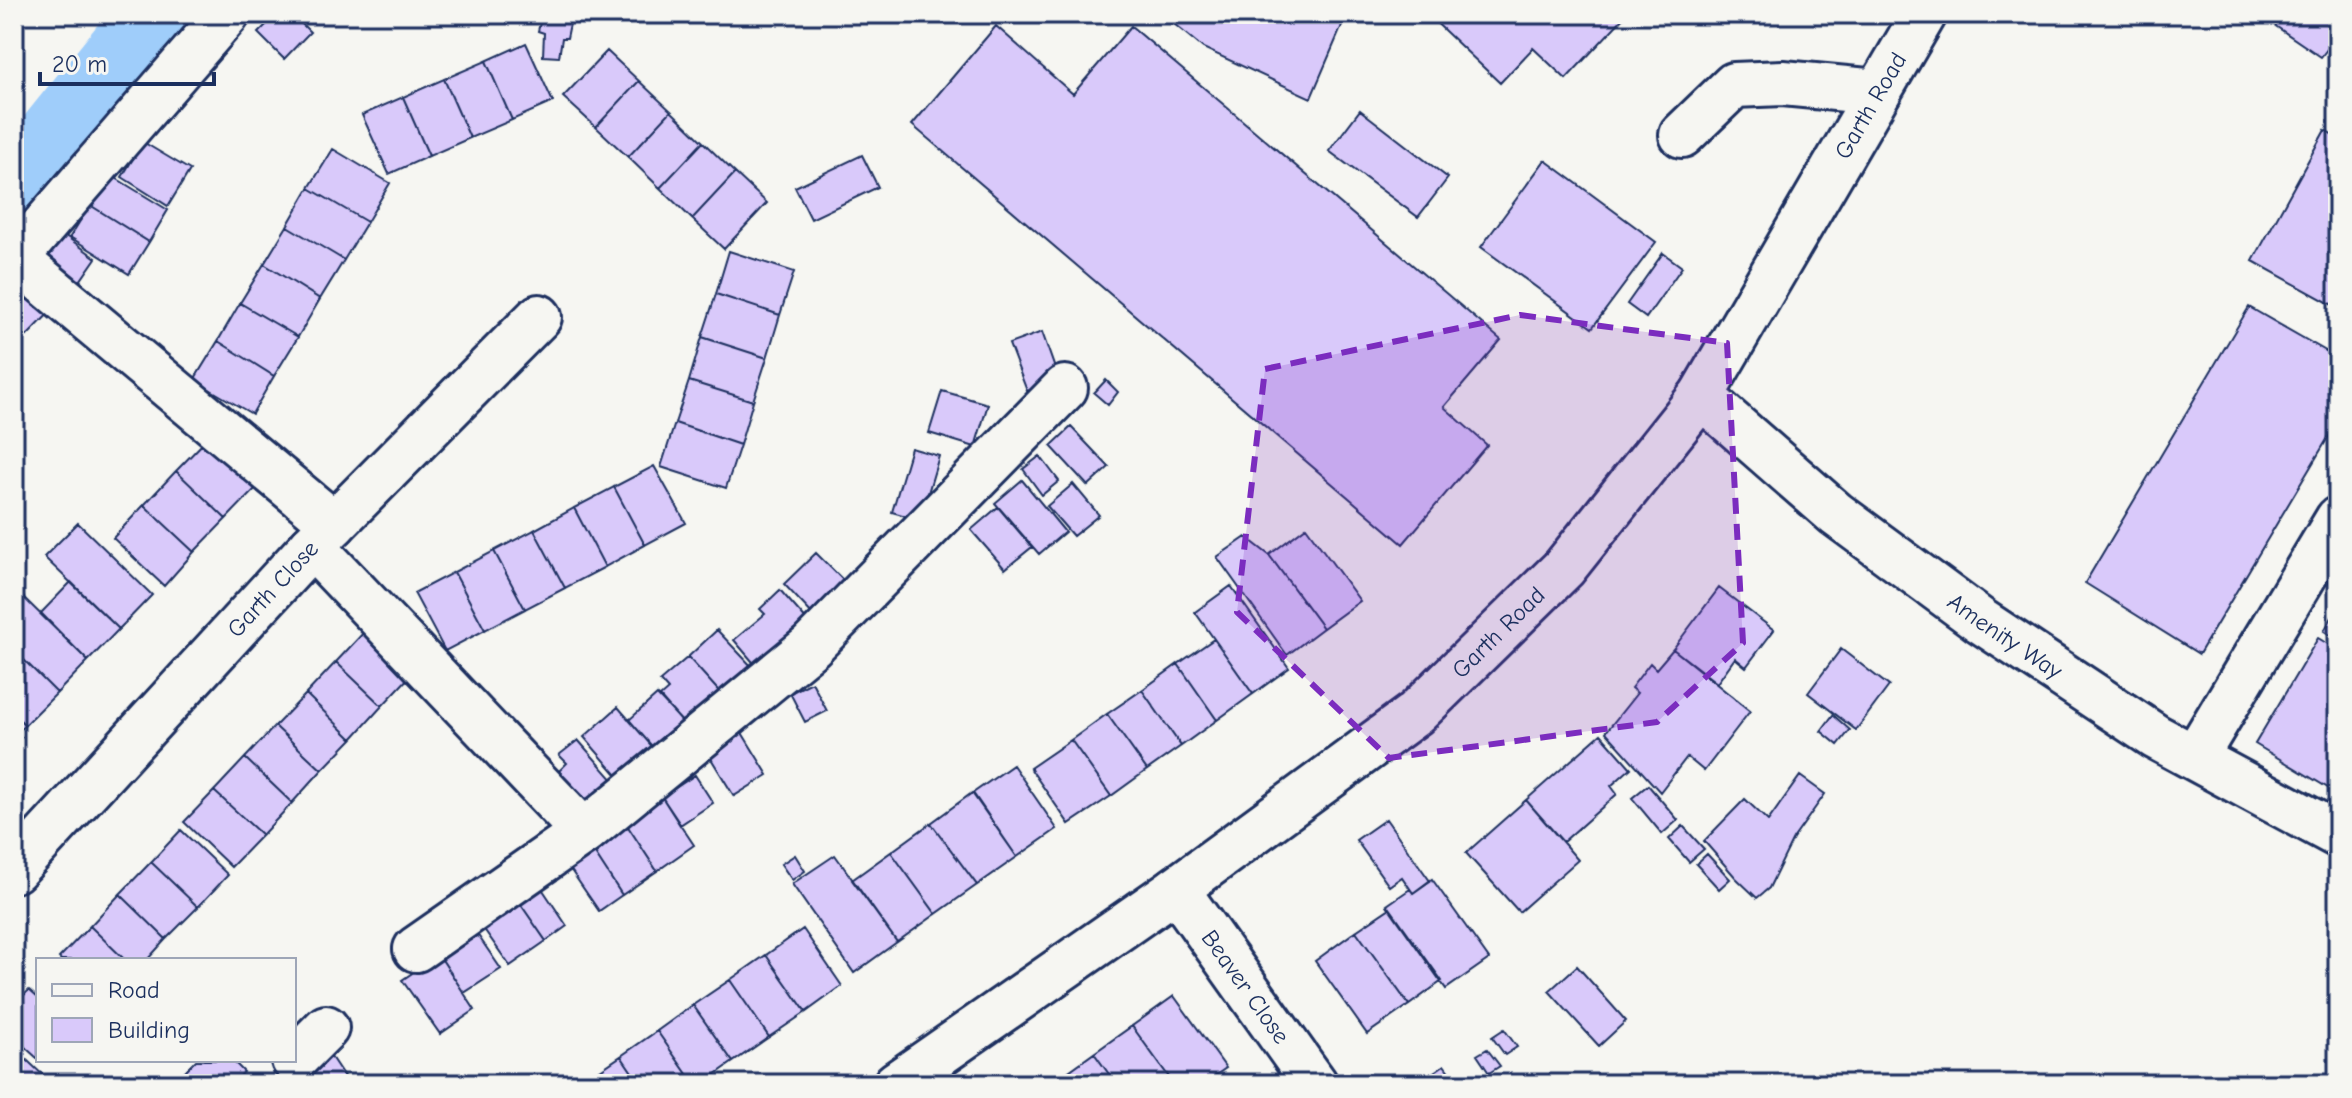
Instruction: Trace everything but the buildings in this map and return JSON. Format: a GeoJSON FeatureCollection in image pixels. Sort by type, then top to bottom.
{"type":"FeatureCollection","features":[{"type":"Feature","properties":{"kind":"street"},"geometry":{"type":"LineString","coordinates":[[227,14],[15,260],[323,535],[584,832]]}},
{"type":"Feature","properties":{"kind":"street","name":"Garth Road"},"geometry":{"type":"LineString","coordinates":[[896,1084],[1176,889],[1416,713],[1564,568],[1701,396],[1878,92],[1909,21]]}},
{"type":"Feature","properties":{"kind":"street"},"geometry":{"type":"LineString","coordinates":[[1682,135],[1734,85],[1783,83],[1878,92]]}},
{"type":"Feature","properties":{"kind":"street","name":"Garth Close"},"geometry":{"type":"LineString","coordinates":[[14,870],[323,535],[539,317]]}},
{"type":"Feature","properties":{"kind":"street"},"geometry":{"type":"LineString","coordinates":[[416,949],[584,832],[811,646],[1065,388]]}},
{"type":"Feature","properties":{"kind":"street","name":"Amenity Way"},"geometry":{"type":"LineString","coordinates":[[1701,396],[1836,514],[1981,621],[2156,737],[2338,835]]}},
{"type":"Feature","properties":{"kind":"street"},"geometry":{"type":"LineString","coordinates":[[2195,757],[2338,519]]}},
{"type":"Feature","properties":{"kind":"street","name":"Beaver Close"},"geometry":{"type":"LineString","coordinates":[[1176,889],[1315,1084]]}},
{"type":"Feature","properties":{"kind":"street"},"geometry":{"type":"LineString","coordinates":[[296,1058],[326,1028]]}},
{"type":"Feature","properties":{"kind":"street"},"geometry":{"type":"LineString","coordinates":[[269,1084],[292,1062]]}},
{"type":"Feature","properties":{"kind":"highlighted area"},"geometry":{"type":"Polygon","coordinates":[[[1520,315],[1727,343],[1743,643],[1657,722],[1389,758],[1237,612],[1265,369],[1520,315]]]}},
{"type":"Feature","properties":{"kind":"waterway"},"geometry":{"type":"LineString","coordinates":[[14,212],[173,14]]}}]}
